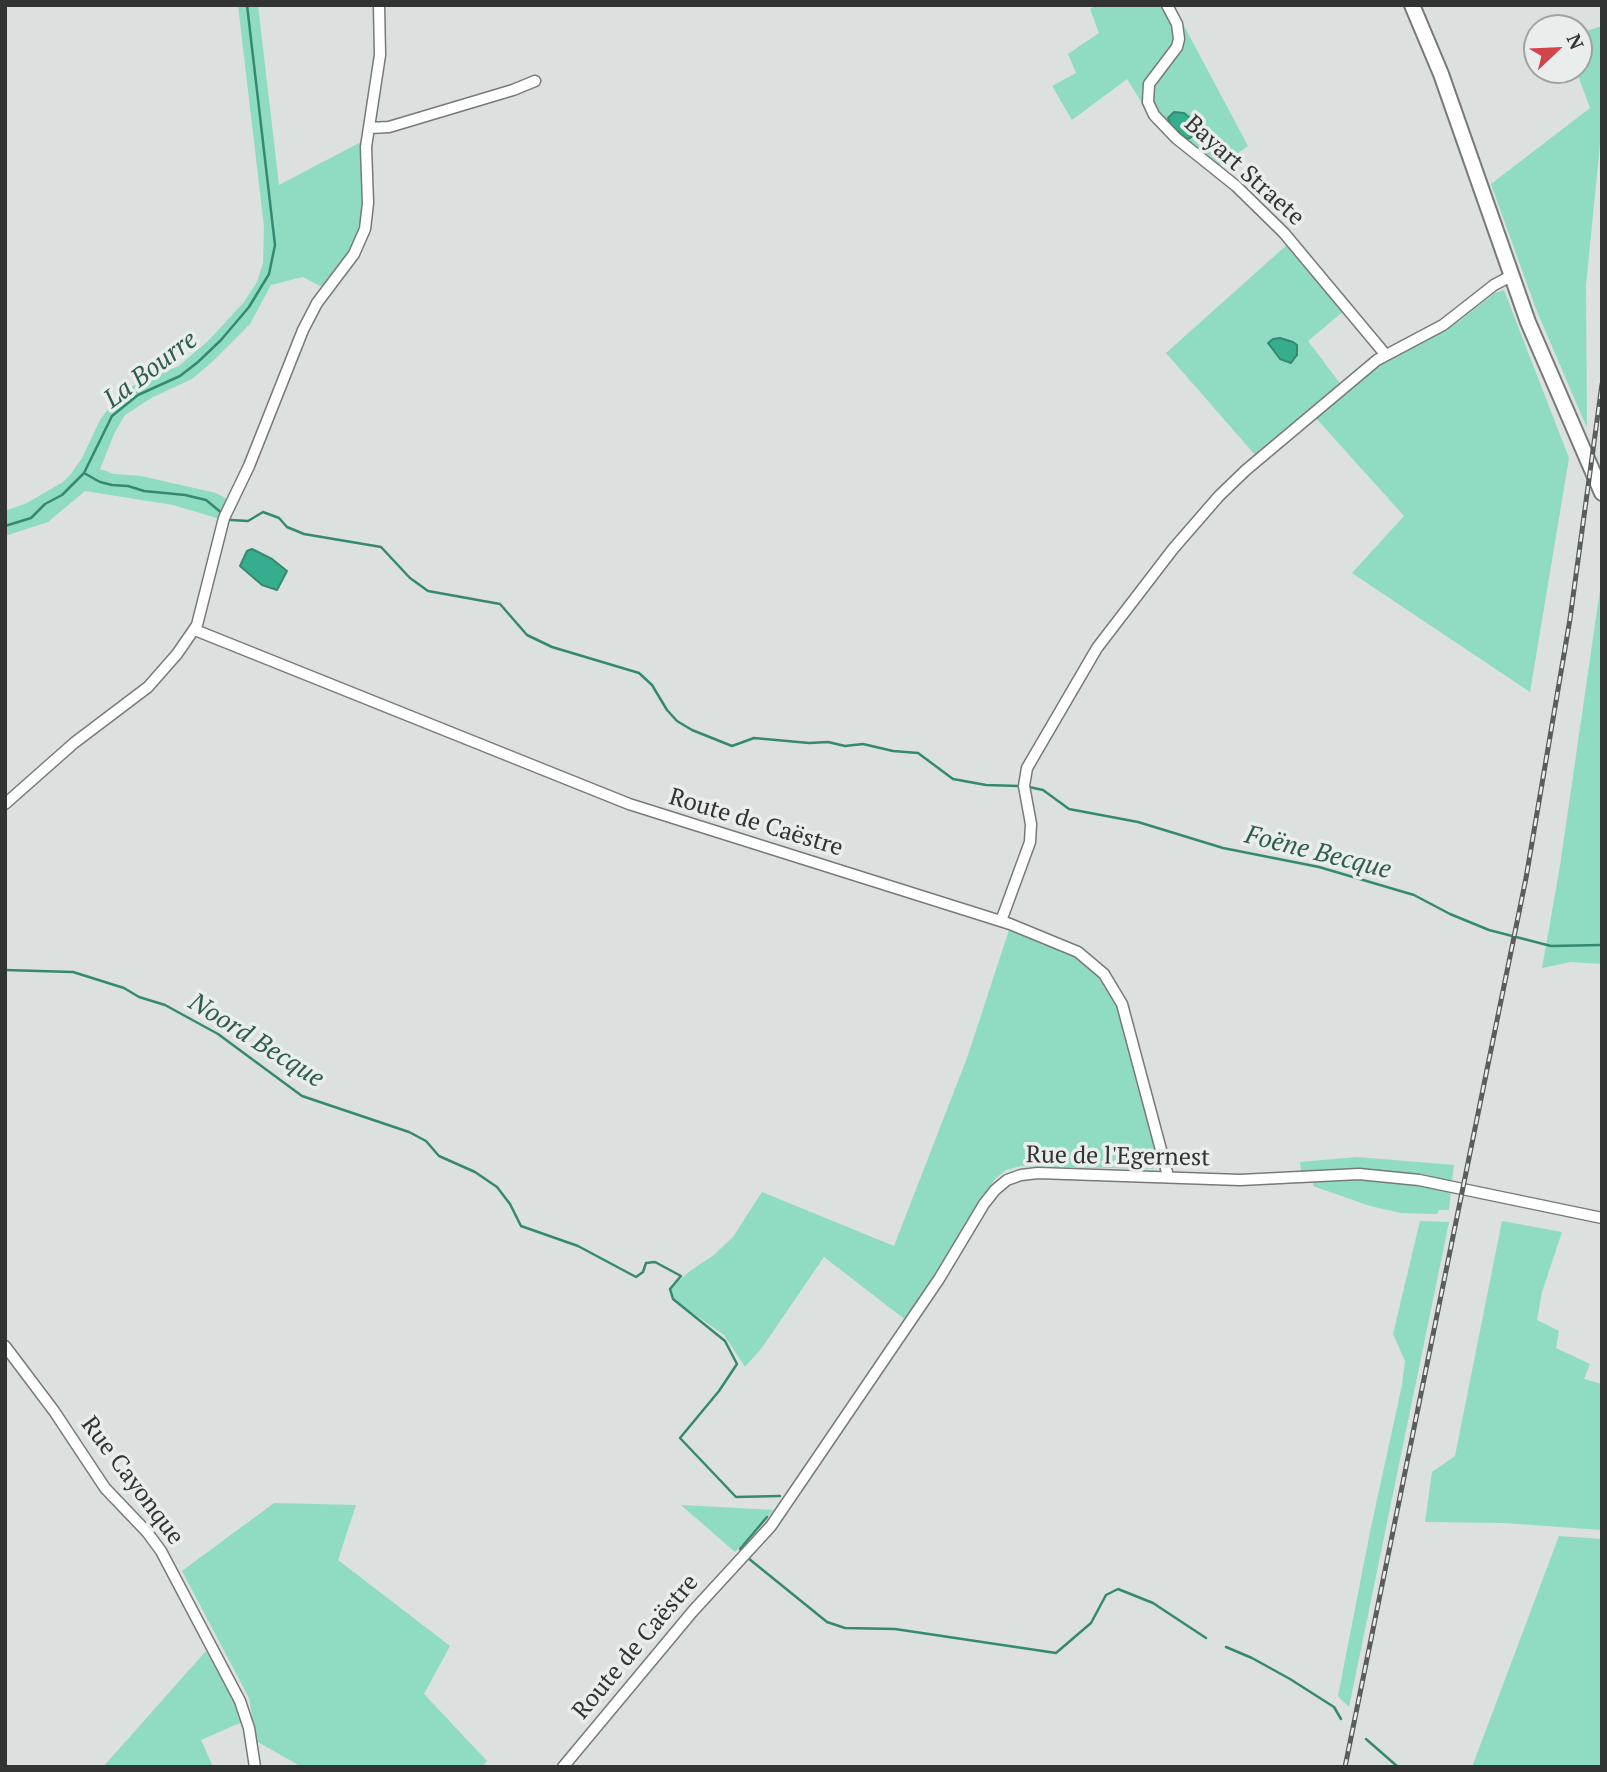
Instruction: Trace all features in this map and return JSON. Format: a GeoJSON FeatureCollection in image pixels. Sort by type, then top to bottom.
{"type":"FeatureCollection","features":[{"type":"Feature","properties":{"kind":"main road"},"geometry":{"type":"LineString","coordinates":[[1412,5],[1446,86],[1511,276],[1538,346],[1602,493]]}},
{"type":"Feature","properties":{"kind":"street"},"geometry":{"type":"LineString","coordinates":[[5,804],[74,743],[148,687],[195,631],[224,518],[249,466],[303,330],[317,303],[354,254],[363,235],[368,210],[366,159],[369,128],[380,62],[379,5]]}},
{"type":"Feature","properties":{"kind":"street","name":"Bayart Straete"},"geometry":{"type":"LineString","coordinates":[[1167,5],[1177,24],[1179,39],[1177,47],[1149,84],[1147,98],[1154,115],[1176,138],[1236,186],[1284,233],[1385,354]]}},
{"type":"Feature","properties":{"kind":"street"},"geometry":{"type":"LineString","coordinates":[[369,128],[389,127],[535,81]]}},
{"type":"Feature","properties":{"kind":"street"},"geometry":{"type":"LineString","coordinates":[[1001,921],[1030,842],[1031,824],[1024,786],[1027,768],[1103,640],[1179,542],[1225,490],[1267,451],[1385,354],[1443,325],[1494,285],[1511,276]]}},
{"type":"Feature","properties":{"kind":"street","name":"Route de Caëstre"},"geometry":{"type":"LineString","coordinates":[[195,631],[649,811],[1001,921],[1078,953],[1094,964],[1113,986],[1125,1011],[1168,1176]]}},
{"type":"Feature","properties":{"kind":"street","name":"Rue de l'Egernest"},"geometry":{"type":"LineString","coordinates":[[742,1555],[778,1516],[939,1279],[985,1204],[999,1185],[1012,1178],[1031,1173],[1240,1180],[1344,1173],[1395,1176],[1602,1218]]}},
{"type":"Feature","properties":{"kind":"street","name":"Rue Cayonque"},"geometry":{"type":"LineString","coordinates":[[5,1346],[105,1488],[151,1536],[161,1551],[240,1701],[249,1728],[255,1767]]}},
{"type":"Feature","properties":{"kind":"street","name":"Route de Caëstre"},"geometry":{"type":"LineString","coordinates":[[563,1767],[742,1555]]}},
{"type":"Feature","properties":{"kind":"shaded area"},"geometry":{"type":"Polygon","coordinates":[[[238,5],[258,5],[279,185],[361,142],[365,195],[360,230],[352,248],[327,285],[322,287],[303,277],[271,285],[250,324],[211,363],[192,379],[153,397],[125,415],[114,434],[100,469],[216,493],[229,500],[220,519],[173,505],[85,491],[48,522],[5,536],[5,511],[27,503],[63,482],[71,474],[82,458],[100,420],[119,394],[144,380],[179,366],[209,340],[244,302],[257,282],[263,263],[264,227],[238,5]]]}},
{"type":"Feature","properties":{"kind":"shaded area"},"geometry":{"type":"Polygon","coordinates":[[[1097,5],[1173,5],[1248,146],[1218,167],[1160,121],[1155,124],[1127,79],[1072,120],[1052,86],[1076,73],[1068,54],[1099,33],[1090,9],[1097,5]]]}},
{"type":"Feature","properties":{"kind":"shaded area"},"geometry":{"type":"Polygon","coordinates":[[[1602,26],[1602,124],[1586,285],[1587,428],[1536,309],[1491,184],[1590,108],[1581,84],[1593,84],[1593,29],[1602,26]]]}},
{"type":"Feature","properties":{"kind":"shaded area"},"geometry":{"type":"Polygon","coordinates":[[[1174,112],[1184,113],[1194,121],[1194,134],[1190,138],[1186,139],[1171,125],[1168,118],[1174,112]]]}},
{"type":"Feature","properties":{"kind":"shaded area"},"geometry":{"type":"Polygon","coordinates":[[[1289,243],[1345,310],[1308,341],[1342,386],[1256,456],[1166,353],[1289,243]]]}},
{"type":"Feature","properties":{"kind":"shaded area"},"geometry":{"type":"Polygon","coordinates":[[[1504,290],[1569,458],[1530,692],[1352,573],[1404,516],[1315,417],[1389,358],[1459,321],[1495,293],[1504,290]]]}},
{"type":"Feature","properties":{"kind":"shaded area"},"geometry":{"type":"Polygon","coordinates":[[[1280,338],[1297,345],[1297,355],[1291,363],[1280,359],[1268,343],[1280,338]]]}},
{"type":"Feature","properties":{"kind":"shaded area"},"geometry":{"type":"Polygon","coordinates":[[[252,549],[272,559],[287,571],[277,590],[262,585],[240,566],[247,551],[252,549]]]}},
{"type":"Feature","properties":{"kind":"shaded area"},"geometry":{"type":"Polygon","coordinates":[[[1602,576],[1602,964],[1571,962],[1542,968],[1560,866],[1602,576]]]}},
{"type":"Feature","properties":{"kind":"shaded area"},"geometry":{"type":"Polygon","coordinates":[[[1009,930],[1070,953],[1097,973],[1117,1001],[1160,1163],[1153,1169],[1021,1166],[1006,1170],[986,1191],[945,1263],[907,1321],[824,1257],[761,1349],[745,1367],[724,1335],[673,1299],[670,1289],[733,1237],[762,1192],[894,1246],[967,1058],[1009,930]]]}},
{"type":"Feature","properties":{"kind":"shaded area"},"geometry":{"type":"Polygon","coordinates":[[[1357,1157],[1454,1165],[1452,1181],[1376,1171],[1301,1171],[1300,1162],[1357,1157]]]}},
{"type":"Feature","properties":{"kind":"shaded area"},"geometry":{"type":"Polygon","coordinates":[[[1354,1178],[1403,1181],[1451,1191],[1449,1210],[1439,1210],[1437,1214],[1401,1213],[1370,1206],[1313,1186],[1314,1180],[1354,1178]]]}},
{"type":"Feature","properties":{"kind":"shaded area"},"geometry":{"type":"Polygon","coordinates":[[[1420,1221],[1449,1222],[1349,1707],[1338,1696],[1402,1385],[1405,1361],[1393,1334],[1420,1221]]]}},
{"type":"Feature","properties":{"kind":"shaded area"},"geometry":{"type":"Polygon","coordinates":[[[1502,1221],[1562,1232],[1542,1292],[1537,1320],[1559,1331],[1556,1348],[1590,1364],[1584,1379],[1602,1384],[1602,1530],[1504,1523],[1425,1522],[1432,1472],[1455,1456],[1502,1221]]]}},
{"type":"Feature","properties":{"kind":"shaded area"},"geometry":{"type":"Polygon","coordinates":[[[274,1503],[356,1505],[338,1560],[450,1646],[424,1694],[487,1761],[482,1767],[302,1767],[256,1741],[249,1698],[182,1571],[274,1503]]]}},
{"type":"Feature","properties":{"kind":"shaded area"},"geometry":{"type":"Polygon","coordinates":[[[681,1505],[774,1510],[735,1552],[681,1505]]]}},
{"type":"Feature","properties":{"kind":"shaded area"},"geometry":{"type":"Polygon","coordinates":[[[1559,1536],[1602,1539],[1602,1767],[1472,1767],[1559,1536]]]}},
{"type":"Feature","properties":{"kind":"shaded area"},"geometry":{"type":"Polygon","coordinates":[[[206,1651],[242,1722],[201,1740],[213,1767],[103,1767],[206,1651]]]}},
{"type":"Feature","properties":{"kind":"waterway","name":"La Bourre"},"geometry":{"type":"LineString","coordinates":[[5,526],[31,518],[45,504],[62,495],[84,473],[112,416],[138,395],[180,376],[198,362],[249,307],[269,274],[275,245],[247,5]]}},
{"type":"Feature","properties":{"kind":"waterway","name":"Foëne Becque"},"geometry":{"type":"LineString","coordinates":[[84,473],[112,485],[206,500],[223,514]]}},
{"type":"Feature","properties":{"kind":"waterway","name":"Foëne Becque"},"geometry":{"type":"LineString","coordinates":[[231,520],[248,521],[263,512],[279,518],[287,527],[304,534],[381,547],[410,578],[428,591],[500,604],[527,635],[552,647],[639,673],[652,685],[677,721],[732,746],[754,738],[828,742],[845,746],[863,744],[918,753],[953,779],[986,785],[1019,786]]}},
{"type":"Feature","properties":{"kind":"waterway","name":"Foëne Becque"},"geometry":{"type":"LineString","coordinates":[[1029,787],[1043,790],[1069,809],[1138,822],[1223,848],[1319,867],[1414,895],[1489,930],[1551,946],[1602,945]]}},
{"type":"Feature","properties":{"kind":"waterway","name":"Noord Becque"},"geometry":{"type":"LineString","coordinates":[[5,970],[73,972],[124,988],[139,997],[165,1005],[218,1034],[302,1096],[409,1132],[426,1141],[439,1156],[475,1172],[497,1187],[510,1204],[521,1226],[578,1246],[636,1277],[643,1272],[646,1263],[655,1262],[681,1276],[670,1289],[673,1299],[725,1341],[737,1364],[719,1391],[680,1438],[736,1497],[780,1496]]}},
{"type":"Feature","properties":{"kind":"waterway","name":"Noord Becque"},"geometry":{"type":"LineString","coordinates":[[740,1549],[767,1517]]}},
{"type":"Feature","properties":{"kind":"waterway"},"geometry":{"type":"LineString","coordinates":[[748,1558],[827,1622],[845,1628],[895,1629],[1056,1653],[1091,1623],[1106,1595],[1118,1589],[1153,1603],[1206,1638]]}},
{"type":"Feature","properties":{"kind":"waterway","name":"Noord Becque"},"geometry":{"type":"LineString","coordinates":[[1226,1647],[1290,1679],[1334,1707],[1341,1719]]}},
{"type":"Feature","properties":{"kind":"waterway","name":"Noord Becque"},"geometry":{"type":"LineString","coordinates":[[1366,1739],[1398,1767]]}},
{"type":"Feature","properties":{"kind":"railway"},"geometry":{"type":"LineString","coordinates":[[1345,1767],[1526,878],[1570,619],[1602,384]]}}]}
